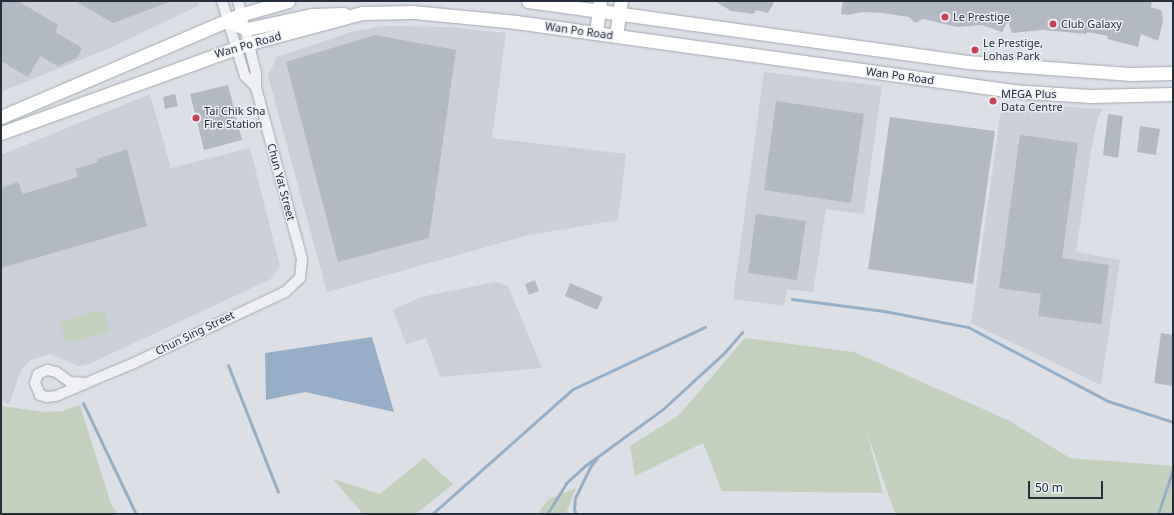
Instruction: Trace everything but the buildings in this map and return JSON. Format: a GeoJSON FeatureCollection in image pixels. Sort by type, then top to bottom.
{"type":"FeatureCollection","features":[{"type":"Feature","properties":{"kind":"main road"},"geometry":{"type":"LineString","coordinates":[[1,116],[243,14],[288,1]]}},
{"type":"Feature","properties":{"kind":"main road","name":"Wan Po Road"},"geometry":{"type":"LineString","coordinates":[[528,1],[620,7],[967,62],[1129,74],[1173,73]]}},
{"type":"Feature","properties":{"kind":"main road"},"geometry":{"type":"LineString","coordinates":[[596,33],[599,6]]}},
{"type":"Feature","properties":{"kind":"main road"},"geometry":{"type":"LineString","coordinates":[[616,36],[620,7]]}},
{"type":"Feature","properties":{"kind":"main road","name":"Wan Po Road"},"geometry":{"type":"LineString","coordinates":[[1,133],[250,43],[362,13],[413,12],[454,14],[1011,91],[1090,96],[1173,94]]}},
{"type":"Feature","properties":{"kind":"main road"},"geometry":{"type":"LineString","coordinates":[[227,21],[247,29],[312,15],[362,13]]}},
{"type":"Feature","properties":{"kind":"street","name":"Chun Yat Street"},"geometry":{"type":"LineString","coordinates":[[222,1],[235,48],[245,76],[256,87]]}},
{"type":"Feature","properties":{"kind":"street","name":"Chun Yat Street"},"geometry":{"type":"LineString","coordinates":[[238,1],[243,14],[250,43],[256,73],[256,87],[302,259],[300,278]]}},
{"type":"Feature","properties":{"kind":"street","name":"Chun Sing Street"},"geometry":{"type":"LineString","coordinates":[[86,384],[285,292],[300,278]]}},
{"type":"Feature","properties":{"kind":"shaded area"},"geometry":{"type":"Polygon","coordinates":[[[1,1],[200,1],[198,6],[112,47],[1,92],[1,1]]]}},
{"type":"Feature","properties":{"kind":"shaded area"},"geometry":{"type":"Polygon","coordinates":[[[385,26],[452,27],[506,33],[492,138],[626,154],[618,220],[529,235],[327,292],[268,76],[277,57],[351,32],[385,26]]]}},
{"type":"Feature","properties":{"kind":"shaded area"},"geometry":{"type":"Polygon","coordinates":[[[764,72],[882,86],[864,214],[826,209],[813,292],[787,289],[784,306],[733,299],[764,72]]]}},
{"type":"Feature","properties":{"kind":"shaded area"},"geometry":{"type":"Polygon","coordinates":[[[150,94],[171,168],[250,148],[280,266],[271,279],[89,364],[78,366],[51,354],[30,360],[21,370],[9,405],[1,400],[1,155],[150,94]]]}},
{"type":"Feature","properties":{"kind":"shaded area"},"geometry":{"type":"Polygon","coordinates":[[[1002,103],[1103,109],[1098,117],[1091,151],[1076,252],[1120,260],[1101,385],[971,323],[1002,103]]]}},
{"type":"Feature","properties":{"kind":"shaded area"},"geometry":{"type":"Polygon","coordinates":[[[496,282],[508,286],[542,368],[440,377],[426,338],[406,344],[393,310],[421,297],[496,282]]]}},
{"type":"Feature","properties":{"kind":"green space"},"geometry":{"type":"Polygon","coordinates":[[[104,310],[109,332],[66,343],[60,321],[104,310]]]}},
{"type":"Feature","properties":{"kind":"green space"},"geometry":{"type":"Polygon","coordinates":[[[745,338],[854,352],[1008,420],[1070,458],[1173,466],[1173,514],[895,514],[866,430],[883,493],[722,491],[703,443],[635,476],[630,446],[678,416],[745,338]]]}},
{"type":"Feature","properties":{"kind":"green space"},"geometry":{"type":"Polygon","coordinates":[[[80,405],[111,504],[118,514],[1,514],[1,406],[45,412],[62,411],[80,405]]]}},
{"type":"Feature","properties":{"kind":"green space"},"geometry":{"type":"Polygon","coordinates":[[[424,458],[453,484],[417,513],[363,514],[333,479],[380,494],[424,458]]]}},
{"type":"Feature","properties":{"kind":"green space"},"geometry":{"type":"Polygon","coordinates":[[[576,488],[566,514],[537,514],[549,499],[576,488]]]}},
{"type":"Feature","properties":{"kind":"water"},"geometry":{"type":"Polygon","coordinates":[[[372,337],[394,412],[305,392],[266,400],[265,353],[372,337]]]}},
{"type":"Feature","properties":{"kind":"waterway"},"geometry":{"type":"LineString","coordinates":[[792,299],[884,311],[968,327],[1108,401],[1173,422]]}},
{"type":"Feature","properties":{"kind":"waterway"},"geometry":{"type":"LineString","coordinates":[[432,514],[573,389],[705,327]]}},
{"type":"Feature","properties":{"kind":"waterway"},"geometry":{"type":"LineString","coordinates":[[547,514],[566,483],[586,465],[663,409],[724,353],[742,332]]}},
{"type":"Feature","properties":{"kind":"waterway"},"geometry":{"type":"LineString","coordinates":[[228,365],[278,492]]}},
{"type":"Feature","properties":{"kind":"waterway"},"geometry":{"type":"LineString","coordinates":[[83,403],[136,514]]}},
{"type":"Feature","properties":{"kind":"waterway"},"geometry":{"type":"LineString","coordinates":[[576,514],[574,509],[575,498],[590,467],[597,458]]}},
{"type":"Feature","properties":{"kind":"waterway"},"geometry":{"type":"LineString","coordinates":[[1158,514],[1173,469]]}},
{"type":"Feature","properties":{"kind":"place","name":"Le Prestige"},"geometry":{"type":"Point","coordinates":[945,17]}},
{"type":"Feature","properties":{"kind":"place","name":"Club Galaxy"},"geometry":{"type":"Point","coordinates":[1053,24]}},
{"type":"Feature","properties":{"kind":"place","name":"Le Prestige, Lohas Park"},"geometry":{"type":"Point","coordinates":[975,50]}},
{"type":"Feature","properties":{"kind":"place","name":"MEGA Plus Data Centre"},"geometry":{"type":"Point","coordinates":[993,101]}},
{"type":"Feature","properties":{"kind":"place","name":"Tai Chik Sha Fire Station"},"geometry":{"type":"Point","coordinates":[196,118]}}]}
